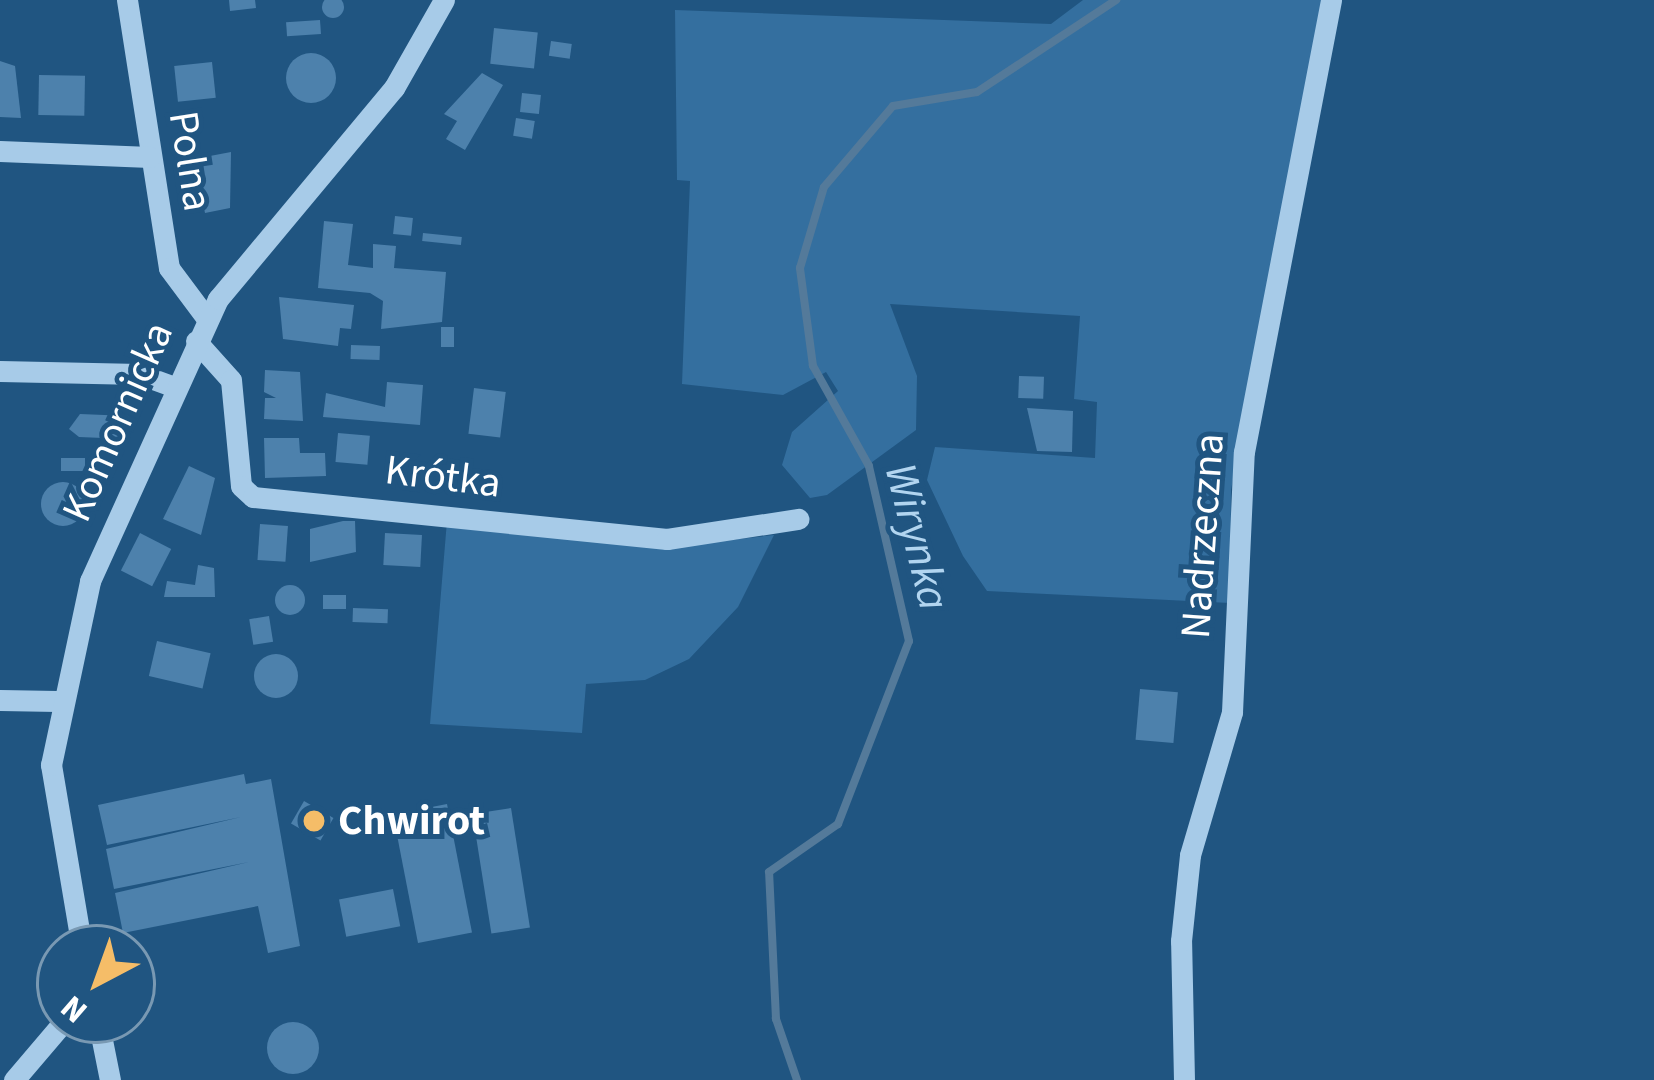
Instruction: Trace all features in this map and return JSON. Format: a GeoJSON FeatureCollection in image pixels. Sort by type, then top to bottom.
{"type":"FeatureCollection","features":[{"type":"Feature","properties":{"kind":"street","name":"Polna"},"geometry":{"type":"LineString","coordinates":[[127,0],[174,286],[207,319]]}},
{"type":"Feature","properties":{"kind":"street","name":"Komornicka"},"geometry":{"type":"LineString","coordinates":[[78,924],[52,787],[57,701],[90,581],[207,319],[268,227],[394,88],[444,0]]}},
{"type":"Feature","properties":{"kind":"street","name":"Nadrzeczna"},"geometry":{"type":"LineString","coordinates":[[1184,1080],[1181,940],[1190,855],[1232,712],[1244,452],[1331,0]]}},
{"type":"Feature","properties":{"kind":"street"},"geometry":{"type":"LineString","coordinates":[[0,152],[150,158]]}},
{"type":"Feature","properties":{"kind":"street","name":"Krótka"},"geometry":{"type":"LineString","coordinates":[[196,341],[228,372],[241,486],[261,500],[667,539],[798,519]]}},
{"type":"Feature","properties":{"kind":"street"},"geometry":{"type":"LineString","coordinates":[[0,371],[139,374],[176,387]]}},
{"type":"Feature","properties":{"kind":"street"},"geometry":{"type":"LineString","coordinates":[[0,700],[57,701]]}},
{"type":"Feature","properties":{"kind":"street"},"geometry":{"type":"LineString","coordinates":[[14,1080],[44,1044]]}},
{"type":"Feature","properties":{"kind":"street"},"geometry":{"type":"LineString","coordinates":[[103,1044],[110,1080]]}},
{"type":"Feature","properties":{"kind":"shaded area"},"geometry":{"type":"Polygon","coordinates":[[[1083,0],[1323,0],[1231,490],[1230,603],[987,591],[963,556],[927,480],[935,447],[1095,458],[1097,402],[1074,399],[1080,316],[890,304],[917,376],[916,430],[827,495],[810,498],[782,465],[792,432],[838,391],[826,372],[783,395],[682,384],[690,181],[677,180],[675,10],[1051,24],[1083,0]]]}},
{"type":"Feature","properties":{"kind":"shaded area"},"geometry":{"type":"Polygon","coordinates":[[[447,521],[677,546],[774,535],[738,607],[689,659],[645,680],[586,684],[582,733],[430,724],[447,521]]]}},
{"type":"Feature","properties":{"kind":"building"},"geometry":{"type":"Polygon","coordinates":[[[333,-4],[344,7],[333,18],[322,7],[333,-4]]]}},
{"type":"Feature","properties":{"kind":"building"},"geometry":{"type":"Polygon","coordinates":[[[229,0],[255,0],[256,8],[230,11],[229,0]]]}},
{"type":"Feature","properties":{"kind":"building"},"geometry":{"type":"Polygon","coordinates":[[[320,20],[321,34],[287,36],[286,22],[320,20]]]}},
{"type":"Feature","properties":{"kind":"building"},"geometry":{"type":"Polygon","coordinates":[[[494,28],[538,33],[534,68],[490,64],[494,28]]]}},
{"type":"Feature","properties":{"kind":"building"},"geometry":{"type":"Polygon","coordinates":[[[551,41],[572,44],[570,59],[549,56],[551,41]]]}},
{"type":"Feature","properties":{"kind":"building"},"geometry":{"type":"Polygon","coordinates":[[[311,53],[328,61],[336,78],[328,95],[311,103],[294,95],[286,78],[294,61],[311,53]]]}},
{"type":"Feature","properties":{"kind":"building"},"geometry":{"type":"Polygon","coordinates":[[[0,61],[15,66],[21,118],[0,117],[0,61]]]}},
{"type":"Feature","properties":{"kind":"building"},"geometry":{"type":"Polygon","coordinates":[[[212,62],[216,98],[178,102],[174,66],[212,62]]]}},
{"type":"Feature","properties":{"kind":"building"},"geometry":{"type":"Polygon","coordinates":[[[482,73],[503,85],[465,150],[446,139],[457,121],[444,114],[482,73]]]}},
{"type":"Feature","properties":{"kind":"building"},"geometry":{"type":"Polygon","coordinates":[[[39,75],[85,76],[84,116],[38,115],[39,75]]]}},
{"type":"Feature","properties":{"kind":"building"},"geometry":{"type":"Polygon","coordinates":[[[522,93],[541,95],[539,114],[520,112],[522,93]]]}},
{"type":"Feature","properties":{"kind":"building"},"geometry":{"type":"Polygon","coordinates":[[[516,118],[535,121],[532,139],[513,136],[516,118]]]}},
{"type":"Feature","properties":{"kind":"building"},"geometry":{"type":"Polygon","coordinates":[[[231,152],[230,208],[205,213],[194,159],[231,152]]]}},
{"type":"Feature","properties":{"kind":"building"},"geometry":{"type":"Polygon","coordinates":[[[395,216],[413,218],[411,236],[393,234],[395,216]]]}},
{"type":"Feature","properties":{"kind":"building"},"geometry":{"type":"Polygon","coordinates":[[[324,221],[353,224],[348,265],[373,268],[373,244],[396,246],[394,268],[446,272],[442,322],[381,329],[383,301],[370,293],[318,288],[324,221]]]}},
{"type":"Feature","properties":{"kind":"building"},"geometry":{"type":"Polygon","coordinates":[[[423,233],[462,237],[461,245],[422,241],[423,233]]]}},
{"type":"Feature","properties":{"kind":"building"},"geometry":{"type":"Polygon","coordinates":[[[279,297],[354,305],[351,329],[340,328],[338,346],[283,339],[279,297]]]}},
{"type":"Feature","properties":{"kind":"building"},"geometry":{"type":"Polygon","coordinates":[[[441,327],[454,327],[454,347],[441,347],[441,327]]]}},
{"type":"Feature","properties":{"kind":"building"},"geometry":{"type":"Polygon","coordinates":[[[351,345],[380,346],[379,360],[351,359],[351,345]]]}},
{"type":"Feature","properties":{"kind":"building"},"geometry":{"type":"Polygon","coordinates":[[[265,370],[300,372],[303,421],[264,419],[265,398],[276,398],[264,392],[265,370]]]}},
{"type":"Feature","properties":{"kind":"building"},"geometry":{"type":"Polygon","coordinates":[[[1019,376],[1044,377],[1043,399],[1018,398],[1019,376]]]}},
{"type":"Feature","properties":{"kind":"building"},"geometry":{"type":"Polygon","coordinates":[[[387,382],[423,385],[420,425],[323,417],[326,393],[385,407],[387,382]]]}},
{"type":"Feature","properties":{"kind":"building"},"geometry":{"type":"Polygon","coordinates":[[[474,388],[506,392],[500,438],[468,434],[474,388]]]}},
{"type":"Feature","properties":{"kind":"building"},"geometry":{"type":"Polygon","coordinates":[[[1027,408],[1073,411],[1072,452],[1037,451],[1027,408]]]}},
{"type":"Feature","properties":{"kind":"building"},"geometry":{"type":"Polygon","coordinates":[[[80,414],[129,416],[127,439],[79,437],[69,429],[80,414]]]}},
{"type":"Feature","properties":{"kind":"building"},"geometry":{"type":"Polygon","coordinates":[[[338,433],[370,436],[367,465],[335,462],[338,433]]]}},
{"type":"Feature","properties":{"kind":"building"},"geometry":{"type":"Polygon","coordinates":[[[264,438],[299,438],[300,453],[325,453],[326,476],[265,478],[264,438]]]}},
{"type":"Feature","properties":{"kind":"building"},"geometry":{"type":"Polygon","coordinates":[[[61,458],[85,458],[85,471],[61,471],[61,458]]]}},
{"type":"Feature","properties":{"kind":"building"},"geometry":{"type":"Polygon","coordinates":[[[189,466],[215,478],[201,535],[163,519],[189,466]]]}},
{"type":"Feature","properties":{"kind":"building"},"geometry":{"type":"Polygon","coordinates":[[[63,482],[78,489],[85,504],[78,519],[63,526],[48,519],[41,504],[48,489],[63,482]]]}},
{"type":"Feature","properties":{"kind":"building"},"geometry":{"type":"Polygon","coordinates":[[[355,521],[356,552],[310,562],[310,529],[355,521]]]}},
{"type":"Feature","properties":{"kind":"building"},"geometry":{"type":"Polygon","coordinates":[[[260,524],[288,526],[285,562],[257,560],[260,524]]]}},
{"type":"Feature","properties":{"kind":"building"},"geometry":{"type":"Polygon","coordinates":[[[140,533],[171,549],[152,586],[121,570],[140,533]]]}},
{"type":"Feature","properties":{"kind":"building"},"geometry":{"type":"Polygon","coordinates":[[[385,533],[422,535],[420,567],[383,565],[385,533]]]}},
{"type":"Feature","properties":{"kind":"building"},"geometry":{"type":"Polygon","coordinates":[[[198,565],[214,568],[215,597],[164,597],[167,581],[195,585],[198,565]]]}},
{"type":"Feature","properties":{"kind":"building"},"geometry":{"type":"Polygon","coordinates":[[[290,585],[305,600],[290,615],[275,600],[290,585]]]}},
{"type":"Feature","properties":{"kind":"building"},"geometry":{"type":"Polygon","coordinates":[[[323,595],[346,595],[346,609],[323,609],[323,595]]]}},
{"type":"Feature","properties":{"kind":"building"},"geometry":{"type":"Polygon","coordinates":[[[353,608],[388,609],[387,623],[353,622],[353,608]]]}},
{"type":"Feature","properties":{"kind":"building"},"geometry":{"type":"Polygon","coordinates":[[[269,616],[273,642],[253,645],[249,619],[269,616]]]}},
{"type":"Feature","properties":{"kind":"building"},"geometry":{"type":"Polygon","coordinates":[[[157,641],[211,653],[202,688],[149,676],[157,641]]]}},
{"type":"Feature","properties":{"kind":"building"},"geometry":{"type":"Polygon","coordinates":[[[276,654],[291,661],[298,676],[291,691],[276,698],[261,691],[254,676],[261,661],[276,654]]]}},
{"type":"Feature","properties":{"kind":"building"},"geometry":{"type":"Polygon","coordinates":[[[1140,689],[1178,692],[1173,743],[1136,740],[1140,689]]]}},
{"type":"Feature","properties":{"kind":"building"},"geometry":{"type":"Polygon","coordinates":[[[244,774],[246,784],[271,779],[300,946],[268,953],[258,906],[156,926],[121,924],[115,893],[249,862],[114,889],[106,849],[241,817],[107,845],[98,805],[244,774]]]}},
{"type":"Feature","properties":{"kind":"building"},"geometry":{"type":"Polygon","coordinates":[[[304,801],[333,818],[320,841],[291,824],[304,801]]]}},
{"type":"Feature","properties":{"kind":"building"},"geometry":{"type":"Polygon","coordinates":[[[447,804],[472,933],[418,943],[393,814],[447,804]]]}},
{"type":"Feature","properties":{"kind":"building"},"geometry":{"type":"Polygon","coordinates":[[[511,808],[530,928],[491,934],[472,814],[511,808]]]}},
{"type":"Feature","properties":{"kind":"building"},"geometry":{"type":"Polygon","coordinates":[[[393,889],[400,926],[346,937],[339,899],[393,889]]]}},
{"type":"Feature","properties":{"kind":"building"},"geometry":{"type":"Polygon","coordinates":[[[293,1022],[311,1030],[319,1048],[311,1066],[293,1074],[275,1066],[267,1048],[275,1030],[293,1022]]]}},
{"type":"Feature","properties":{"kind":"waterway","name":"Wirynka"},"geometry":{"type":"LineString","coordinates":[[797,1080],[776,1019],[769,872],[838,824],[909,641],[869,466],[813,366],[800,268],[824,187],[893,106],[977,92],[1116,0]]}},
{"type":"Feature","properties":{"kind":"place","name":"Chwirot"},"geometry":{"type":"Point","coordinates":[314,821]}}]}
